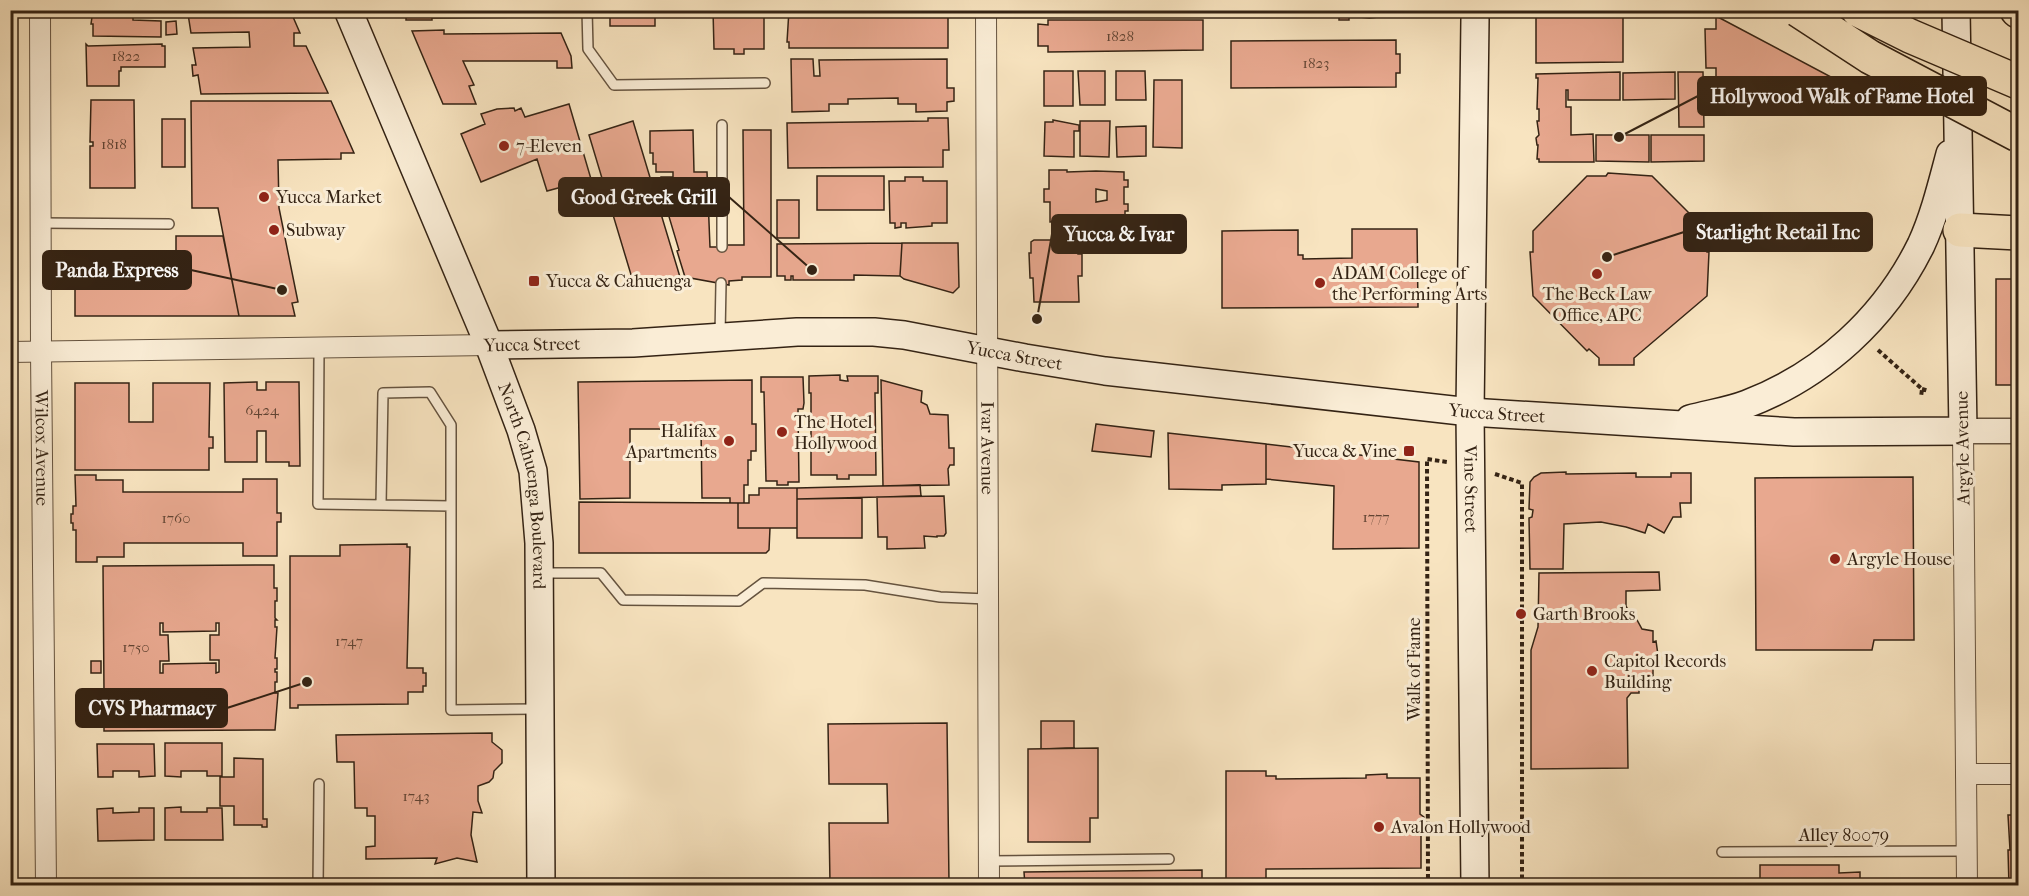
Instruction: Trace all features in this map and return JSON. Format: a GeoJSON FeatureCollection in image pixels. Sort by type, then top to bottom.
{"type":"FeatureCollection","features":[{"type":"Feature","properties":{"kind":"highway"},"geometry":{"type":"LineString","coordinates":[[1798,10],[1870,57],[2019,135]]}},
{"type":"Feature","properties":{"kind":"highway"},"geometry":{"type":"LineString","coordinates":[[1858,10],[2019,82]]}},
{"type":"Feature","properties":{"kind":"highway"},"geometry":{"type":"LineString","coordinates":[[1960,230],[2019,233]]}},
{"type":"Feature","properties":{"kind":"main road","name":"North Cahuenga Boulevard"},"geometry":{"type":"LineString","coordinates":[[348,10],[489,345],[533,471],[539,543],[541,885]]}},
{"type":"Feature","properties":{"kind":"main road","name":"Argyle Avenue"},"geometry":{"type":"LineString","coordinates":[[1956,10],[1963,431]]}},
{"type":"Feature","properties":{"kind":"main road","name":"Vine Street"},"geometry":{"type":"LineString","coordinates":[[1475,13],[1470,412],[1475,885]]}},
{"type":"Feature","properties":{"kind":"main road"},"geometry":{"type":"LineString","coordinates":[[1627,423],[1688,419],[1746,404],[1801,378],[1860,333],[1890,296],[1921,244],[1941,187],[1958,127]]}},
{"type":"Feature","properties":{"kind":"main road","name":"Yucca Street"},"geometry":{"type":"LineString","coordinates":[[489,345],[633,343],[797,332],[874,332],[904,335],[1105,371],[1470,412],[1794,432],[1963,431]]}},
{"type":"Feature","properties":{"kind":"street","name":"Wilcox Avenue"},"geometry":{"type":"LineString","coordinates":[[40,10],[46,885]]}},
{"type":"Feature","properties":{"kind":"street","name":"Ivar Avenue"},"geometry":{"type":"LineString","coordinates":[[986,10],[988,885]]}},
{"type":"Feature","properties":{"kind":"street","name":"Yucca Street"},"geometry":{"type":"LineString","coordinates":[[10,352],[489,345]]}},
{"type":"Feature","properties":{"kind":"street","name":"Yucca Street"},"geometry":{"type":"LineString","coordinates":[[1963,431],[2019,431]]}},
{"type":"Feature","properties":{"kind":"street","name":"Argyle Avenue"},"geometry":{"type":"LineString","coordinates":[[1963,431],[1967,885]]}},
{"type":"Feature","properties":{"kind":"street"},"geometry":{"type":"LineString","coordinates":[[1966,774],[2019,774]]}},
{"type":"Feature","properties":{"kind":"lane"},"geometry":{"type":"LineString","coordinates":[[587,10],[588,49],[614,85],[765,83]]}},
{"type":"Feature","properties":{"kind":"lane"},"geometry":{"type":"LineString","coordinates":[[722,125],[722,247]]}},
{"type":"Feature","properties":{"kind":"lane"},"geometry":{"type":"LineString","coordinates":[[40,223],[169,224]]}},
{"type":"Feature","properties":{"kind":"lane"},"geometry":{"type":"LineString","coordinates":[[720,284],[720,338]]}},
{"type":"Feature","properties":{"kind":"lane"},"geometry":{"type":"LineString","coordinates":[[319,348],[318,504],[451,506]]}},
{"type":"Feature","properties":{"kind":"lane"},"geometry":{"type":"LineString","coordinates":[[381,505],[383,393],[430,392],[451,425],[451,710],[540,709]]}},
{"type":"Feature","properties":{"kind":"lane"},"geometry":{"type":"LineString","coordinates":[[539,573],[601,573],[623,600],[739,602],[763,583],[865,585],[940,597],[987,599]]}},
{"type":"Feature","properties":{"kind":"lane"},"geometry":{"type":"LineString","coordinates":[[318,885],[319,784]]}},
{"type":"Feature","properties":{"kind":"lane","name":"Alley 80079"},"geometry":{"type":"LineString","coordinates":[[1722,852],[1967,851]]}},
{"type":"Feature","properties":{"kind":"lane"},"geometry":{"type":"LineString","coordinates":[[988,861],[1169,859]]}},
{"type":"Feature","properties":{"kind":"path"},"geometry":{"type":"LineString","coordinates":[[1878,350],[1922,389],[1929,391]]}},
{"type":"Feature","properties":{"kind":"path"},"geometry":{"type":"LineString","coordinates":[[1921,397],[1922,389]]}},
{"type":"Feature","properties":{"kind":"path","name":"Walk of Fame"},"geometry":{"type":"LineString","coordinates":[[1428,885],[1427,459],[1434,459]]}},
{"type":"Feature","properties":{"kind":"path"},"geometry":{"type":"LineString","coordinates":[[1518,480],[1522,483],[1522,885]]}},
{"type":"Feature","properties":{"kind":"building"},"geometry":{"type":"Polygon","coordinates":[[[93,10],[133,10],[133,20],[161,21],[161,37],[93,36],[93,24],[91,24],[93,10]]]}},
{"type":"Feature","properties":{"kind":"building"},"geometry":{"type":"Polygon","coordinates":[[[183,10],[290,10],[300,33],[294,33],[294,46],[306,46],[328,93],[201,94],[198,75],[193,76],[192,65],[196,65],[193,48],[250,47],[249,32],[191,33],[188,14],[183,15],[183,10]]]}},
{"type":"Feature","properties":{"kind":"building"},"geometry":{"type":"Polygon","coordinates":[[[412,10],[544,10],[547,17],[406,20],[406,14],[412,14],[412,10]]]}},
{"type":"Feature","properties":{"kind":"building"},"geometry":{"type":"Polygon","coordinates":[[[610,10],[655,10],[655,26],[610,26],[610,10]]]}},
{"type":"Feature","properties":{"kind":"building"},"geometry":{"type":"Polygon","coordinates":[[[713,10],[764,10],[764,49],[744,49],[744,54],[734,54],[734,49],[714,49],[713,10]]]}},
{"type":"Feature","properties":{"kind":"building"},"geometry":{"type":"Polygon","coordinates":[[[789,10],[948,10],[948,48],[789,48],[789,42],[787,42],[789,10]]]}},
{"type":"Feature","properties":{"kind":"building"},"geometry":{"type":"Polygon","coordinates":[[[1277,10],[1398,10],[1398,15],[1370,18],[1370,16],[1369,18],[1349,16],[1349,20],[1339,20],[1339,16],[1277,16],[1277,10]]]}},
{"type":"Feature","properties":{"kind":"building"},"geometry":{"type":"Polygon","coordinates":[[[1536,10],[1623,10],[1623,62],[1536,63],[1536,10]]]}},
{"type":"Feature","properties":{"kind":"building"},"geometry":{"type":"Polygon","coordinates":[[[1716,16],[1846,85],[1846,89],[1856,89],[1856,109],[1716,109],[1716,68],[1706,68],[1705,29],[1716,29],[1716,16]]]}},
{"type":"Feature","properties":{"kind":"building"},"geometry":{"type":"Polygon","coordinates":[[[1048,20],[1203,20],[1203,50],[1048,52],[1048,46],[1038,46],[1038,24],[1048,25],[1048,20]]]}},
{"type":"Feature","properties":{"kind":"building"},"geometry":{"type":"Polygon","coordinates":[[[176,21],[177,34],[166,35],[166,22],[176,21]]]}},
{"type":"Feature","properties":{"kind":"building"},"geometry":{"type":"Polygon","coordinates":[[[444,30],[444,34],[561,33],[571,56],[572,68],[557,68],[557,61],[463,61],[474,85],[469,86],[476,104],[443,104],[412,31],[444,30]]]}},
{"type":"Feature","properties":{"kind":"building"},"geometry":{"type":"Polygon","coordinates":[[[1396,40],[1396,54],[1400,54],[1400,73],[1396,73],[1396,87],[1231,88],[1231,41],[1396,40]]]}},
{"type":"Feature","properties":{"kind":"building"},"geometry":{"type":"Polygon","coordinates":[[[86,44],[88,46],[162,44],[165,46],[165,67],[121,67],[119,86],[87,86],[86,44]]]}},
{"type":"Feature","properties":{"kind":"building"},"geometry":{"type":"Polygon","coordinates":[[[791,59],[813,59],[814,76],[820,76],[819,60],[947,59],[947,88],[954,88],[954,101],[947,102],[947,111],[916,112],[916,104],[898,104],[898,98],[848,99],[848,104],[829,104],[829,111],[792,112],[791,59]]]}},
{"type":"Feature","properties":{"kind":"building"},"geometry":{"type":"Polygon","coordinates":[[[1044,71],[1073,71],[1073,106],[1044,106],[1044,71]]]}},
{"type":"Feature","properties":{"kind":"building"},"geometry":{"type":"Polygon","coordinates":[[[1078,71],[1105,71],[1105,105],[1080,105],[1078,71]]]}},
{"type":"Feature","properties":{"kind":"building"},"geometry":{"type":"Polygon","coordinates":[[[1116,71],[1145,71],[1146,100],[1116,100],[1116,71]]]}},
{"type":"Feature","properties":{"kind":"building"},"geometry":{"type":"Polygon","coordinates":[[[1620,72],[1620,100],[1568,100],[1568,90],[1566,90],[1566,107],[1571,107],[1571,135],[1593,134],[1594,162],[1539,162],[1536,138],[1539,135],[1537,121],[1539,121],[1539,109],[1537,109],[1538,78],[1536,74],[1620,72]]]}},
{"type":"Feature","properties":{"kind":"building"},"geometry":{"type":"Polygon","coordinates":[[[1675,72],[1675,99],[1623,100],[1623,73],[1675,72]]]}},
{"type":"Feature","properties":{"kind":"building"},"geometry":{"type":"Polygon","coordinates":[[[1678,72],[1703,72],[1704,127],[1679,127],[1678,72]]]}},
{"type":"Feature","properties":{"kind":"building"},"geometry":{"type":"Polygon","coordinates":[[[1154,80],[1182,80],[1182,148],[1153,147],[1154,80]]]}},
{"type":"Feature","properties":{"kind":"building"},"geometry":{"type":"Polygon","coordinates":[[[91,100],[134,100],[135,188],[90,188],[90,146],[93,146],[93,142],[90,142],[91,100]]]}},
{"type":"Feature","properties":{"kind":"building"},"geometry":{"type":"Polygon","coordinates":[[[191,101],[331,101],[354,153],[341,153],[341,159],[278,160],[279,208],[298,302],[292,303],[295,316],[239,316],[218,208],[192,208],[191,101]]]}},
{"type":"Feature","properties":{"kind":"building"},"geometry":{"type":"Polygon","coordinates":[[[569,104],[591,179],[547,191],[537,159],[481,182],[461,134],[485,124],[481,114],[497,109],[514,108],[515,111],[521,108],[525,117],[569,104]]]}},
{"type":"Feature","properties":{"kind":"building"},"geometry":{"type":"Polygon","coordinates":[[[928,118],[948,118],[949,150],[943,150],[943,167],[788,168],[787,123],[928,121],[928,118]]]}},
{"type":"Feature","properties":{"kind":"building"},"geometry":{"type":"Polygon","coordinates":[[[162,119],[185,119],[185,167],[162,167],[162,119]]]}},
{"type":"Feature","properties":{"kind":"building"},"geometry":{"type":"Polygon","coordinates":[[[1053,120],[1079,125],[1079,131],[1074,131],[1074,157],[1044,156],[1045,122],[1053,122],[1053,120]]]}},
{"type":"Feature","properties":{"kind":"building"},"geometry":{"type":"Polygon","coordinates":[[[633,121],[680,277],[632,278],[589,135],[633,121]]]}},
{"type":"Feature","properties":{"kind":"building"},"geometry":{"type":"Polygon","coordinates":[[[1080,121],[1110,121],[1109,157],[1080,156],[1080,121]]]}},
{"type":"Feature","properties":{"kind":"building"},"geometry":{"type":"Polygon","coordinates":[[[1146,126],[1146,156],[1117,157],[1116,127],[1146,126]]]}},
{"type":"Feature","properties":{"kind":"building"},"geometry":{"type":"Polygon","coordinates":[[[693,130],[694,172],[707,172],[710,247],[722,247],[722,245],[744,245],[743,130],[771,130],[771,277],[742,277],[742,280],[729,281],[729,285],[685,277],[667,210],[667,187],[661,187],[661,177],[673,177],[673,172],[656,172],[653,153],[650,153],[650,131],[693,130]]]}},
{"type":"Feature","properties":{"kind":"building"},"geometry":{"type":"Polygon","coordinates":[[[1596,135],[1649,135],[1649,162],[1596,161],[1596,135]]]}},
{"type":"Feature","properties":{"kind":"building"},"geometry":{"type":"Polygon","coordinates":[[[1651,135],[1704,135],[1704,161],[1651,162],[1651,135]]]}},
{"type":"Feature","properties":{"kind":"building"},"geometry":{"type":"Polygon","coordinates":[[[1049,170],[1124,172],[1124,180],[1128,180],[1128,187],[1124,187],[1124,204],[1128,204],[1125,220],[1083,219],[1083,221],[1050,222],[1050,202],[1044,202],[1044,189],[1049,189],[1049,170]],[[1096,189],[1096,202],[1107,200],[1107,191],[1096,189]]]}},
{"type":"Feature","properties":{"kind":"building"},"geometry":{"type":"Polygon","coordinates":[[[1608,173],[1652,176],[1707,231],[1707,252],[1709,252],[1707,296],[1634,358],[1634,365],[1599,365],[1599,358],[1589,349],[1587,351],[1533,296],[1530,252],[1533,252],[1533,231],[1587,176],[1606,176],[1608,173]]]}},
{"type":"Feature","properties":{"kind":"building"},"geometry":{"type":"Polygon","coordinates":[[[817,176],[884,176],[884,210],[817,210],[817,176]]]}},
{"type":"Feature","properties":{"kind":"building"},"geometry":{"type":"Polygon","coordinates":[[[905,177],[923,177],[923,181],[947,181],[947,223],[932,223],[932,226],[906,228],[906,223],[901,223],[901,227],[895,228],[895,223],[890,223],[889,181],[905,181],[905,177]]]}},
{"type":"Feature","properties":{"kind":"building"},"geometry":{"type":"Polygon","coordinates":[[[777,200],[799,200],[799,238],[777,238],[777,200]]]}},
{"type":"Feature","properties":{"kind":"building","name":"ADAM College of the Performing Arts"},"geometry":{"type":"Polygon","coordinates":[[[1352,229],[1417,229],[1418,307],[1222,308],[1222,231],[1298,230],[1298,255],[1303,255],[1303,259],[1352,258],[1352,229]]]}},
{"type":"Feature","properties":{"kind":"building"},"geometry":{"type":"Polygon","coordinates":[[[176,236],[223,236],[239,316],[75,316],[75,267],[176,267],[176,236]]]}},
{"type":"Feature","properties":{"kind":"building"},"geometry":{"type":"Polygon","coordinates":[[[1034,240],[1078,240],[1078,254],[1082,254],[1082,276],[1078,276],[1079,302],[1034,302],[1029,253],[1031,253],[1031,242],[1034,240]]]}},
{"type":"Feature","properties":{"kind":"building"},"geometry":{"type":"Polygon","coordinates":[[[902,243],[900,276],[854,275],[854,280],[793,280],[791,276],[791,280],[785,280],[785,276],[777,276],[777,244],[902,243]]]}},
{"type":"Feature","properties":{"kind":"building"},"geometry":{"type":"Polygon","coordinates":[[[902,243],[958,243],[959,287],[953,293],[900,276],[902,243]]]}},
{"type":"Feature","properties":{"kind":"building"},"geometry":{"type":"Polygon","coordinates":[[[1996,279],[2018,279],[2018,402],[2013,402],[2013,385],[1996,385],[1996,279]]]}},
{"type":"Feature","properties":{"kind":"building"},"geometry":{"type":"Polygon","coordinates":[[[840,375],[840,380],[846,381],[848,381],[847,376],[878,376],[878,393],[875,393],[876,475],[849,475],[849,479],[837,479],[837,475],[811,475],[809,376],[840,375]]]}},
{"type":"Feature","properties":{"kind":"building","name":"The Hotel Hollywood"},"geometry":{"type":"Polygon","coordinates":[[[761,377],[803,377],[804,403],[803,409],[798,409],[799,482],[777,485],[777,481],[766,481],[764,392],[761,392],[761,377]]]}},
{"type":"Feature","properties":{"kind":"building","name":"Halifax Apartments"},"geometry":{"type":"Polygon","coordinates":[[[752,380],[752,424],[756,424],[756,451],[751,451],[751,460],[748,460],[748,485],[744,485],[744,503],[730,503],[730,498],[702,498],[701,428],[670,431],[630,429],[630,498],[580,499],[578,382],[752,380]]]}},
{"type":"Feature","properties":{"kind":"building"},"geometry":{"type":"Polygon","coordinates":[[[881,380],[922,391],[921,402],[927,405],[930,414],[948,415],[949,448],[954,448],[954,465],[950,465],[948,469],[949,485],[883,486],[881,380]]]}},
{"type":"Feature","properties":{"kind":"building"},"geometry":{"type":"Polygon","coordinates":[[[257,382],[257,390],[266,390],[266,382],[299,382],[300,466],[289,466],[289,462],[266,462],[266,431],[257,431],[257,462],[225,462],[224,383],[257,382]]]}},
{"type":"Feature","properties":{"kind":"building"},"geometry":{"type":"Polygon","coordinates":[[[75,383],[129,383],[129,422],[153,422],[153,383],[210,383],[209,437],[213,437],[213,448],[209,448],[209,470],[75,470],[75,383]]]}},
{"type":"Feature","properties":{"kind":"building"},"geometry":{"type":"Polygon","coordinates":[[[1096,424],[1154,431],[1151,457],[1092,451],[1096,424]]]}},
{"type":"Feature","properties":{"kind":"building"},"geometry":{"type":"Polygon","coordinates":[[[1168,433],[1266,444],[1266,484],[1222,485],[1222,490],[1169,489],[1168,433]]]}},
{"type":"Feature","properties":{"kind":"building"},"geometry":{"type":"Polygon","coordinates":[[[1266,444],[1419,462],[1419,548],[1333,549],[1334,486],[1266,479],[1266,444]]]}},
{"type":"Feature","properties":{"kind":"building"},"geometry":{"type":"Polygon","coordinates":[[[2015,469],[2018,469],[2018,502],[2015,495],[2015,469]]]}},
{"type":"Feature","properties":{"kind":"building"},"geometry":{"type":"Polygon","coordinates":[[[1566,472],[1566,474],[1636,473],[1636,477],[1671,477],[1671,473],[1691,473],[1691,503],[1680,503],[1681,517],[1673,517],[1664,533],[1648,524],[1645,533],[1601,522],[1564,524],[1563,569],[1530,569],[1529,518],[1532,517],[1533,510],[1529,509],[1530,482],[1541,473],[1566,472]]]}},
{"type":"Feature","properties":{"kind":"building"},"geometry":{"type":"Polygon","coordinates":[[[75,475],[96,475],[96,480],[123,480],[123,492],[243,492],[243,479],[277,479],[277,513],[281,513],[281,522],[277,522],[277,556],[243,556],[243,543],[124,543],[124,557],[97,557],[97,562],[76,562],[76,530],[73,530],[73,523],[71,523],[73,506],[76,506],[75,475]]]}},
{"type":"Feature","properties":{"kind":"building","name":"Argyle House"},"geometry":{"type":"Polygon","coordinates":[[[1913,477],[1914,640],[1874,640],[1872,650],[1756,650],[1755,478],[1913,477]]]}},
{"type":"Feature","properties":{"kind":"building"},"geometry":{"type":"Polygon","coordinates":[[[920,485],[921,496],[797,499],[797,488],[920,485]]]}},
{"type":"Feature","properties":{"kind":"building"},"geometry":{"type":"Polygon","coordinates":[[[759,488],[797,488],[797,528],[738,528],[738,503],[749,503],[749,495],[759,495],[759,488]]]}},
{"type":"Feature","properties":{"kind":"building"},"geometry":{"type":"Polygon","coordinates":[[[944,496],[946,533],[944,536],[924,536],[925,548],[887,549],[887,537],[878,537],[877,497],[944,496]]]}},
{"type":"Feature","properties":{"kind":"building"},"geometry":{"type":"Polygon","coordinates":[[[862,498],[862,538],[797,538],[797,499],[862,498]]]}},
{"type":"Feature","properties":{"kind":"building"},"geometry":{"type":"Polygon","coordinates":[[[579,502],[738,503],[738,528],[770,528],[769,550],[766,553],[579,553],[579,502]]]}},
{"type":"Feature","properties":{"kind":"building"},"geometry":{"type":"Polygon","coordinates":[[[407,544],[407,547],[410,547],[407,668],[423,668],[423,673],[426,673],[426,686],[423,686],[423,692],[408,692],[408,704],[298,705],[298,708],[290,708],[290,556],[340,556],[340,545],[407,544]]]}},
{"type":"Feature","properties":{"kind":"building"},"geometry":{"type":"Polygon","coordinates":[[[274,565],[274,588],[277,588],[275,693],[278,693],[275,730],[104,731],[104,703],[101,703],[101,691],[104,691],[103,566],[274,565]],[[160,623],[160,635],[168,635],[169,661],[160,661],[160,673],[163,673],[163,664],[216,663],[216,673],[219,672],[219,660],[210,660],[210,635],[219,635],[219,623],[216,623],[216,631],[163,632],[163,623],[160,623]]]}},
{"type":"Feature","properties":{"kind":"building","name":"Capitol Records Building"},"geometry":{"type":"Polygon","coordinates":[[[1659,572],[1660,590],[1626,591],[1626,606],[1642,629],[1653,631],[1653,642],[1656,641],[1658,655],[1657,666],[1653,666],[1653,676],[1639,676],[1639,693],[1631,693],[1627,698],[1628,768],[1531,769],[1531,650],[1538,627],[1539,573],[1659,572]]]}},
{"type":"Feature","properties":{"kind":"building"},"geometry":{"type":"Polygon","coordinates":[[[91,661],[101,661],[101,673],[91,673],[91,661]]]}},
{"type":"Feature","properties":{"kind":"building"},"geometry":{"type":"Polygon","coordinates":[[[1041,721],[1074,721],[1074,748],[1041,749],[1041,721]]]}},
{"type":"Feature","properties":{"kind":"building"},"geometry":{"type":"Polygon","coordinates":[[[947,723],[949,882],[883,886],[830,883],[829,823],[888,823],[887,784],[829,784],[828,724],[947,723]]]}},
{"type":"Feature","properties":{"kind":"building"},"geometry":{"type":"Polygon","coordinates":[[[492,733],[492,742],[502,750],[502,763],[494,771],[493,778],[489,782],[478,786],[478,801],[482,813],[473,812],[471,835],[477,862],[457,858],[435,864],[437,858],[366,859],[366,847],[375,846],[375,816],[367,816],[367,808],[355,808],[354,762],[337,762],[336,735],[492,733]]]}},
{"type":"Feature","properties":{"kind":"building"},"geometry":{"type":"Polygon","coordinates":[[[165,743],[222,743],[222,776],[207,776],[207,771],[181,771],[181,777],[165,776],[165,743]]]}},
{"type":"Feature","properties":{"kind":"building"},"geometry":{"type":"Polygon","coordinates":[[[97,744],[154,744],[155,776],[139,777],[139,771],[113,771],[113,777],[98,777],[97,744]]]}},
{"type":"Feature","properties":{"kind":"building"},"geometry":{"type":"Polygon","coordinates":[[[1098,748],[1098,818],[1090,818],[1090,842],[1028,842],[1028,749],[1098,748]]]}},
{"type":"Feature","properties":{"kind":"building"},"geometry":{"type":"Polygon","coordinates":[[[234,758],[263,759],[263,819],[267,819],[267,827],[234,825],[234,806],[220,806],[220,777],[234,777],[234,758]]]}},
{"type":"Feature","properties":{"kind":"building"},"geometry":{"type":"Polygon","coordinates":[[[1226,771],[1266,771],[1266,776],[1276,776],[1276,779],[1366,778],[1366,775],[1387,774],[1387,778],[1420,778],[1420,814],[1424,817],[1424,826],[1421,829],[1421,868],[1266,869],[1266,879],[1226,879],[1226,771]]]}},
{"type":"Feature","properties":{"kind":"building"},"geometry":{"type":"Polygon","coordinates":[[[181,807],[181,812],[207,812],[207,808],[222,808],[223,840],[165,840],[165,808],[181,807]]]}},
{"type":"Feature","properties":{"kind":"building"},"geometry":{"type":"Polygon","coordinates":[[[113,808],[113,813],[139,812],[139,808],[154,808],[154,840],[98,841],[97,809],[113,808]]]}},
{"type":"Feature","properties":{"kind":"building"},"geometry":{"type":"Polygon","coordinates":[[[2008,815],[2018,815],[2018,886],[2009,886],[2008,815]]]}},
{"type":"Feature","properties":{"kind":"building"},"geometry":{"type":"Polygon","coordinates":[[[1760,865],[1839,865],[1839,873],[1860,872],[1860,886],[1760,886],[1760,865]]]}},
{"type":"Feature","properties":{"kind":"building"},"geometry":{"type":"Polygon","coordinates":[[[1202,870],[1202,886],[1025,886],[1024,872],[1202,870]]]}},
{"type":"Feature","properties":{"kind":"building"},"geometry":{"type":"Polygon","coordinates":[[[1239,880],[1245,880],[1245,883],[1421,882],[1421,886],[1239,886],[1239,880]]]}},
{"type":"Feature","properties":{"kind":"place","name":"Hollywood Walk of Fame Hotel"},"geometry":{"type":"Point","coordinates":[1619,137]}},
{"type":"Feature","properties":{"kind":"place","name":"7-Eleven"},"geometry":{"type":"Point","coordinates":[504,146]}},
{"type":"Feature","properties":{"kind":"place","name":"Yucca Market"},"geometry":{"type":"Point","coordinates":[264,197]}},
{"type":"Feature","properties":{"kind":"place","name":"Subway"},"geometry":{"type":"Point","coordinates":[274,230]}},
{"type":"Feature","properties":{"kind":"place","name":"Starlight Retail Inc"},"geometry":{"type":"Point","coordinates":[1607,257]}},
{"type":"Feature","properties":{"kind":"place","name":"Good Greek Grill"},"geometry":{"type":"Point","coordinates":[812,270]}},
{"type":"Feature","properties":{"kind":"place","name":"The Beck Law Office, APC"},"geometry":{"type":"Point","coordinates":[1597,274]}},
{"type":"Feature","properties":{"kind":"place","name":"Yucca & Cahuenga"},"geometry":{"type":"Point","coordinates":[534,281]}},
{"type":"Feature","properties":{"kind":"place","name":"ADAM College of the Performing Arts"},"geometry":{"type":"Point","coordinates":[1320,283]}},
{"type":"Feature","properties":{"kind":"place","name":"Panda Express"},"geometry":{"type":"Point","coordinates":[282,290]}},
{"type":"Feature","properties":{"kind":"place","name":"Yucca & Ivar"},"geometry":{"type":"Point","coordinates":[1037,319]}},
{"type":"Feature","properties":{"kind":"place","name":"The Hotel Hollywood"},"geometry":{"type":"Point","coordinates":[782,432]}},
{"type":"Feature","properties":{"kind":"place","name":"Halifax Apartments"},"geometry":{"type":"Point","coordinates":[729,441]}},
{"type":"Feature","properties":{"kind":"place","name":"Yucca & Vine"},"geometry":{"type":"Point","coordinates":[1409,451]}},
{"type":"Feature","properties":{"kind":"place","name":"Argyle House"},"geometry":{"type":"Point","coordinates":[1835,559]}},
{"type":"Feature","properties":{"kind":"place","name":"Garth Brooks"},"geometry":{"type":"Point","coordinates":[1521,614]}},
{"type":"Feature","properties":{"kind":"place","name":"Capitol Records Building"},"geometry":{"type":"Point","coordinates":[1592,671]}},
{"type":"Feature","properties":{"kind":"place","name":"CVS Pharmacy"},"geometry":{"type":"Point","coordinates":[307,682]}},
{"type":"Feature","properties":{"kind":"place","name":"Avalon Hollywood"},"geometry":{"type":"Point","coordinates":[1379,827]}}]}
